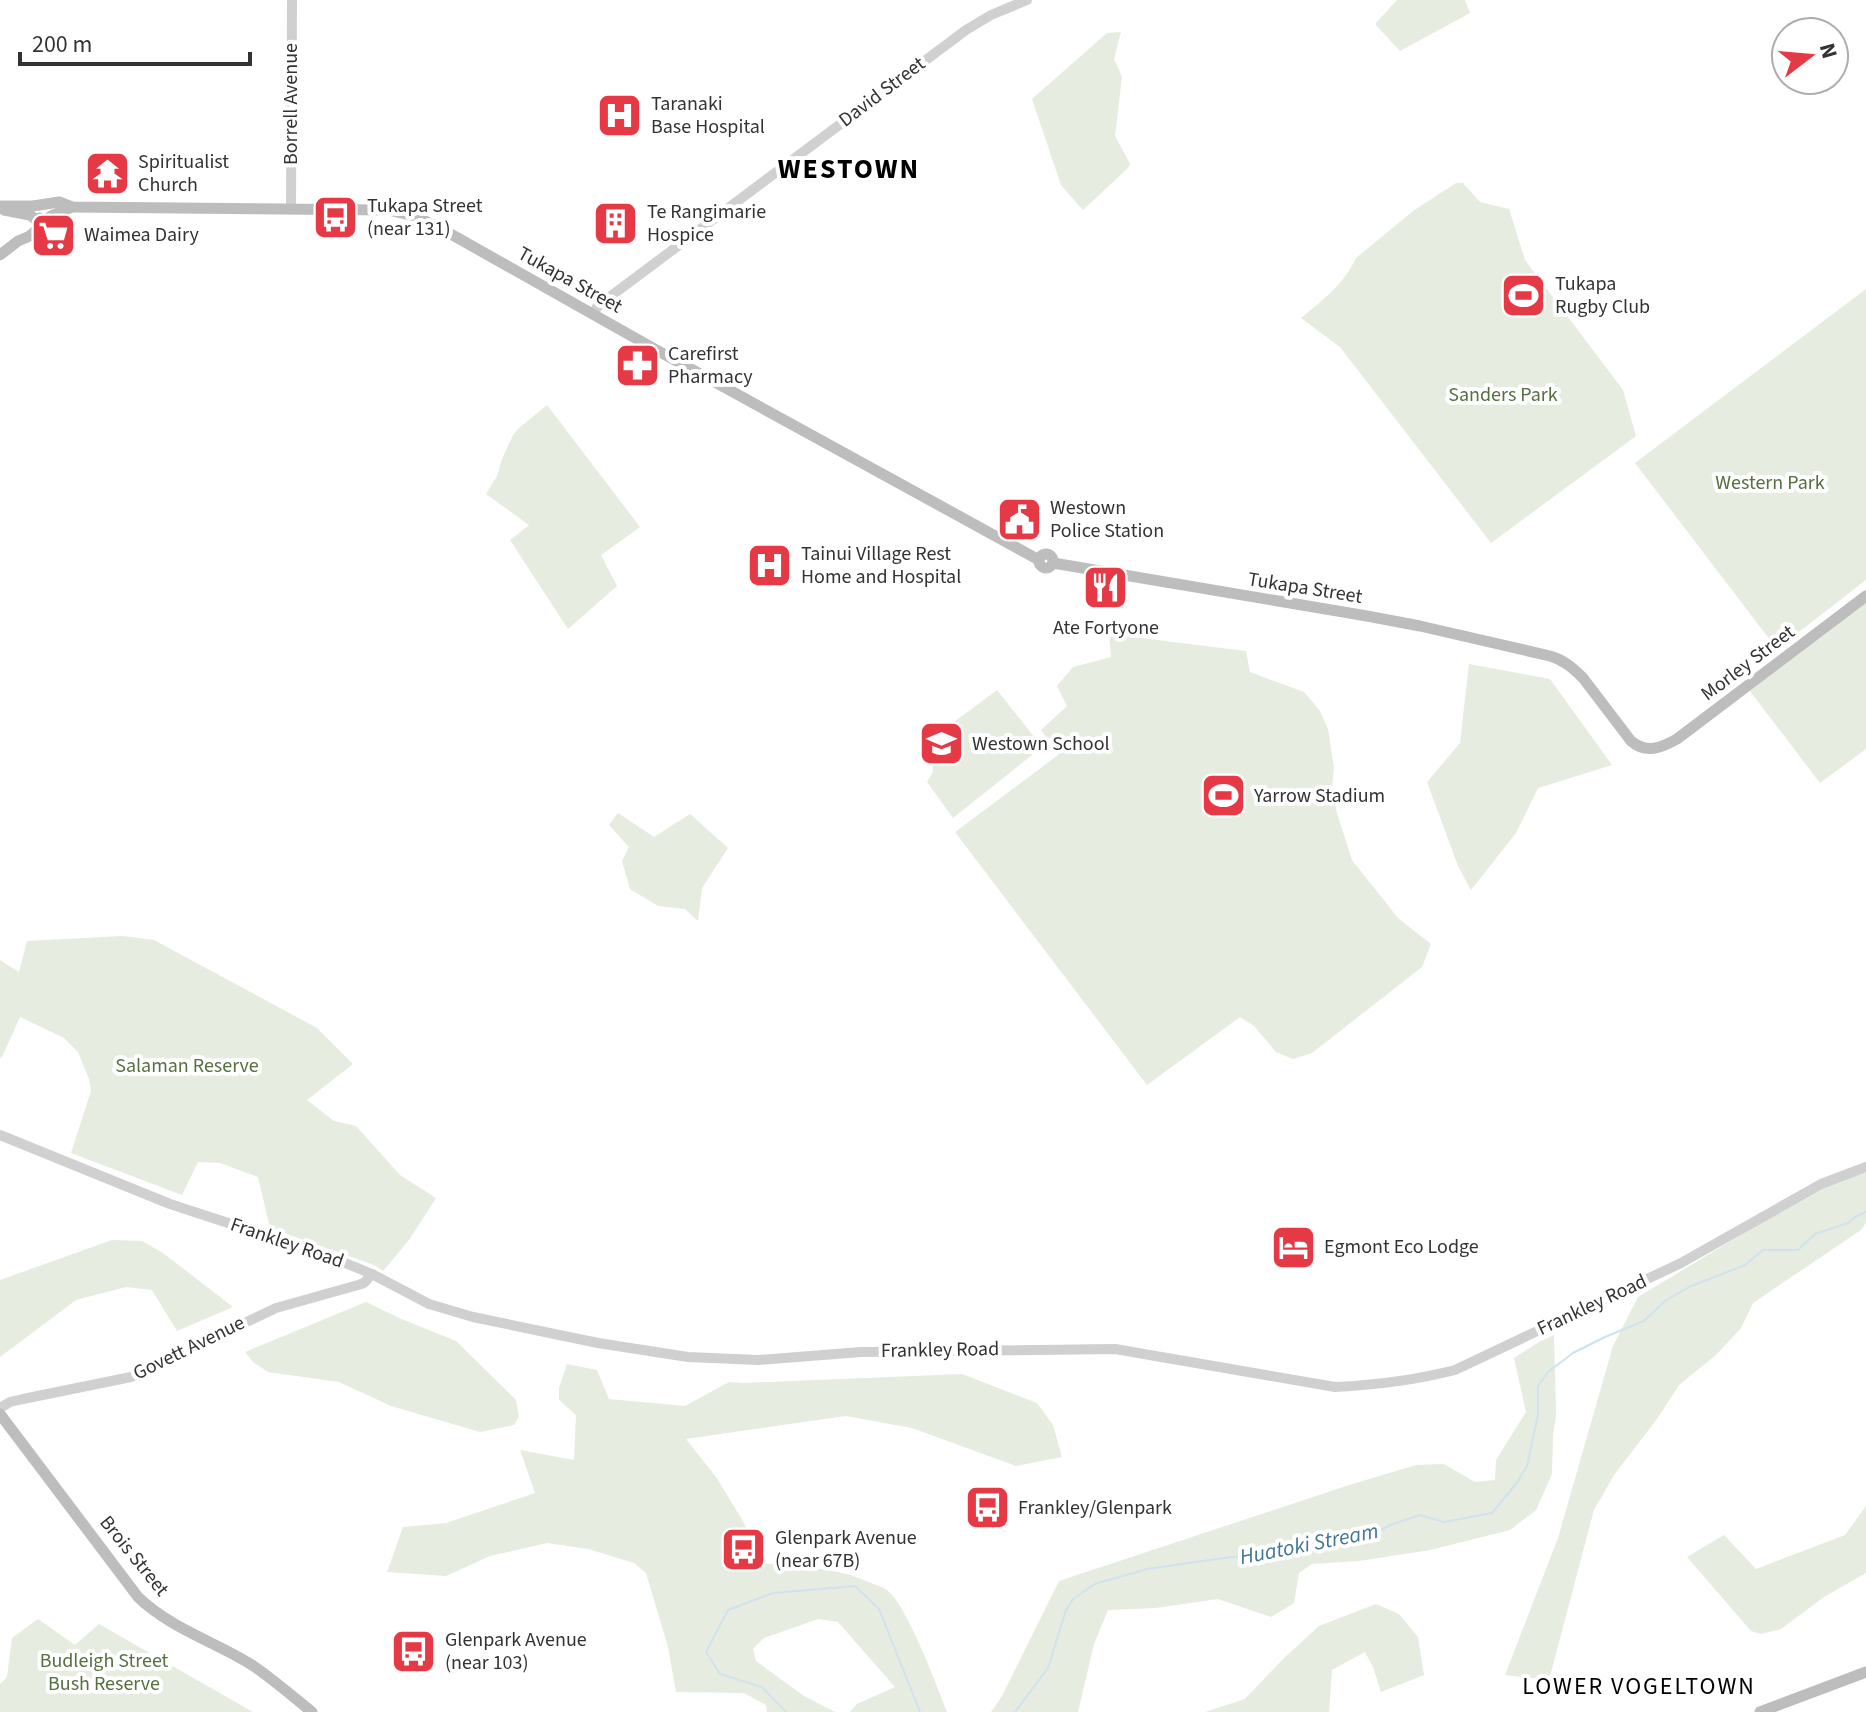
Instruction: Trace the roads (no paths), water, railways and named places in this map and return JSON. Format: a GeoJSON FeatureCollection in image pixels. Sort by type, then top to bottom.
{"type":"FeatureCollection","features":[{"type":"Feature","properties":{"kind":"main road","name":"Tukapa Street"},"geometry":{"type":"LineString","coordinates":[[38,215],[72,207],[388,210],[415,216],[1039,560],[1041,556],[1049,556],[1053,563],[1420,626],[1550,656],[1567,664],[1583,678],[1631,741],[1648,749]]}},
{"type":"Feature","properties":{"kind":"main road"},"geometry":{"type":"LineString","coordinates":[[0,255],[18,241],[38,215],[4,209]]}},
{"type":"Feature","properties":{"kind":"main road"},"geometry":{"type":"LineString","coordinates":[[4,209],[19,223],[18,241]]}},
{"type":"Feature","properties":{"kind":"main road","name":"Morley Street"},"geometry":{"type":"LineString","coordinates":[[1648,749],[1659,748],[1677,739],[1866,596]]}},
{"type":"Feature","properties":{"kind":"main road","name":"Brois Street"},"geometry":{"type":"LineString","coordinates":[[0,1414],[147,1606],[250,1664],[312,1712]]}},
{"type":"Feature","properties":{"kind":"main road"},"geometry":{"type":"LineString","coordinates":[[1760,1712],[1866,1672]]}},
{"type":"Feature","properties":{"kind":"street","name":"Borrell Avenue"},"geometry":{"type":"LineString","coordinates":[[291,208],[292,0]]}},
{"type":"Feature","properties":{"kind":"street","name":"David Street"},"geometry":{"type":"LineString","coordinates":[[594,314],[597,307],[611,296],[966,30],[991,15],[1027,0]]}},
{"type":"Feature","properties":{"kind":"street","name":"Frankley Road"},"geometry":{"type":"LineString","coordinates":[[0,1135],[170,1204],[326,1255],[372,1274],[429,1304],[473,1317],[567,1337],[665,1354],[758,1360],[861,1352],[1092,1348],[1137,1352],[1335,1387],[1430,1377],[1455,1370],[1681,1263],[1821,1184],[1866,1167]]}},
{"type":"Feature","properties":{"kind":"street","name":"Govett Avenue"},"geometry":{"type":"LineString","coordinates":[[0,1408],[10,1402],[131,1377],[254,1317],[364,1283],[372,1274]]}},
{"type":"Feature","properties":{"kind":"waterway","name":"Huatoki Stream"},"geometry":{"type":"LineString","coordinates":[[1015,1712],[1048,1668],[1066,1610],[1073,1599],[1095,1584],[1147,1569],[1231,1557],[1274,1555],[1328,1540],[1368,1537],[1390,1525],[1420,1515],[1444,1522],[1492,1513],[1527,1466],[1538,1415],[1538,1386],[1548,1372],[1573,1353],[1644,1321],[1665,1301],[1689,1287],[1745,1265],[1763,1250],[1798,1250],[1815,1234],[1848,1223],[1866,1212]]}},
{"type":"Feature","properties":{"kind":"waterway","name":"Huatoki Stream"},"geometry":{"type":"LineString","coordinates":[[786,1712],[762,1687],[720,1674],[706,1652],[728,1610],[773,1593],[855,1586],[879,1609],[920,1712]]}},
{"type":"Feature","properties":{"kind":"place","name":"Taranaki Base Hospital"},"geometry":{"type":"Point","coordinates":[620,116]}},
{"type":"Feature","properties":{"kind":"place","name":"Spiritualist Church"},"geometry":{"type":"Point","coordinates":[107,174]}},
{"type":"Feature","properties":{"kind":"place","name":"Tukapa Street (near 131)"},"geometry":{"type":"Point","coordinates":[336,218]}},
{"type":"Feature","properties":{"kind":"place","name":"Te Rangimarie Hospice"},"geometry":{"type":"Point","coordinates":[616,223]}},
{"type":"Feature","properties":{"kind":"place","name":"Waimea Dairy"},"geometry":{"type":"Point","coordinates":[53,235]}},
{"type":"Feature","properties":{"kind":"place","name":"Tukapa Rugby Club"},"geometry":{"type":"Point","coordinates":[1524,296]}},
{"type":"Feature","properties":{"kind":"place","name":"Carefirst Pharmacy"},"geometry":{"type":"Point","coordinates":[637,365]}},
{"type":"Feature","properties":{"kind":"place","name":"Westown Police Station"},"geometry":{"type":"Point","coordinates":[1019,519]}},
{"type":"Feature","properties":{"kind":"place","name":"Tainui Village Rest Home and Hospital"},"geometry":{"type":"Point","coordinates":[770,566]}},
{"type":"Feature","properties":{"kind":"place","name":"Ate Fortyone"},"geometry":{"type":"Point","coordinates":[1106,588]}},
{"type":"Feature","properties":{"kind":"place","name":"Westown School"},"geometry":{"type":"Point","coordinates":[941,744]}},
{"type":"Feature","properties":{"kind":"place","name":"Yarrow Stadium"},"geometry":{"type":"Point","coordinates":[1223,796]}},
{"type":"Feature","properties":{"kind":"place","name":"Egmont Eco Lodge"},"geometry":{"type":"Point","coordinates":[1293,1247]}},
{"type":"Feature","properties":{"kind":"place","name":"Frankley/Glenpark"},"geometry":{"type":"Point","coordinates":[987,1508]}},
{"type":"Feature","properties":{"kind":"place","name":"Glenpark Avenue (near 67B)"},"geometry":{"type":"Point","coordinates":[744,1550]}},
{"type":"Feature","properties":{"kind":"place","name":"Glenpark Avenue (near 103)"},"geometry":{"type":"Point","coordinates":[414,1651]}},
{"type":"Feature","properties":{"kind":"district","name":"WESTOWN"},"geometry":{"type":"Point","coordinates":[849,169]}},
{"type":"Feature","properties":{"kind":"district","name":"LOWER VOGELTOWN"},"geometry":{"type":"Point","coordinates":[1639,1686]}},
{"type":"Feature","properties":{"kind":"park label","name":"Sanders Park"},"geometry":{"type":"Point","coordinates":[1503,395]}},
{"type":"Feature","properties":{"kind":"park label","name":"Western Park"},"geometry":{"type":"Point","coordinates":[1770,483]}},
{"type":"Feature","properties":{"kind":"park label","name":"Salaman Reserve"},"geometry":{"type":"Point","coordinates":[187,1066]}},
{"type":"Feature","properties":{"kind":"park label","name":"Budleigh Street Bush Reserve"},"geometry":{"type":"Point","coordinates":[104,1672]}}]}
